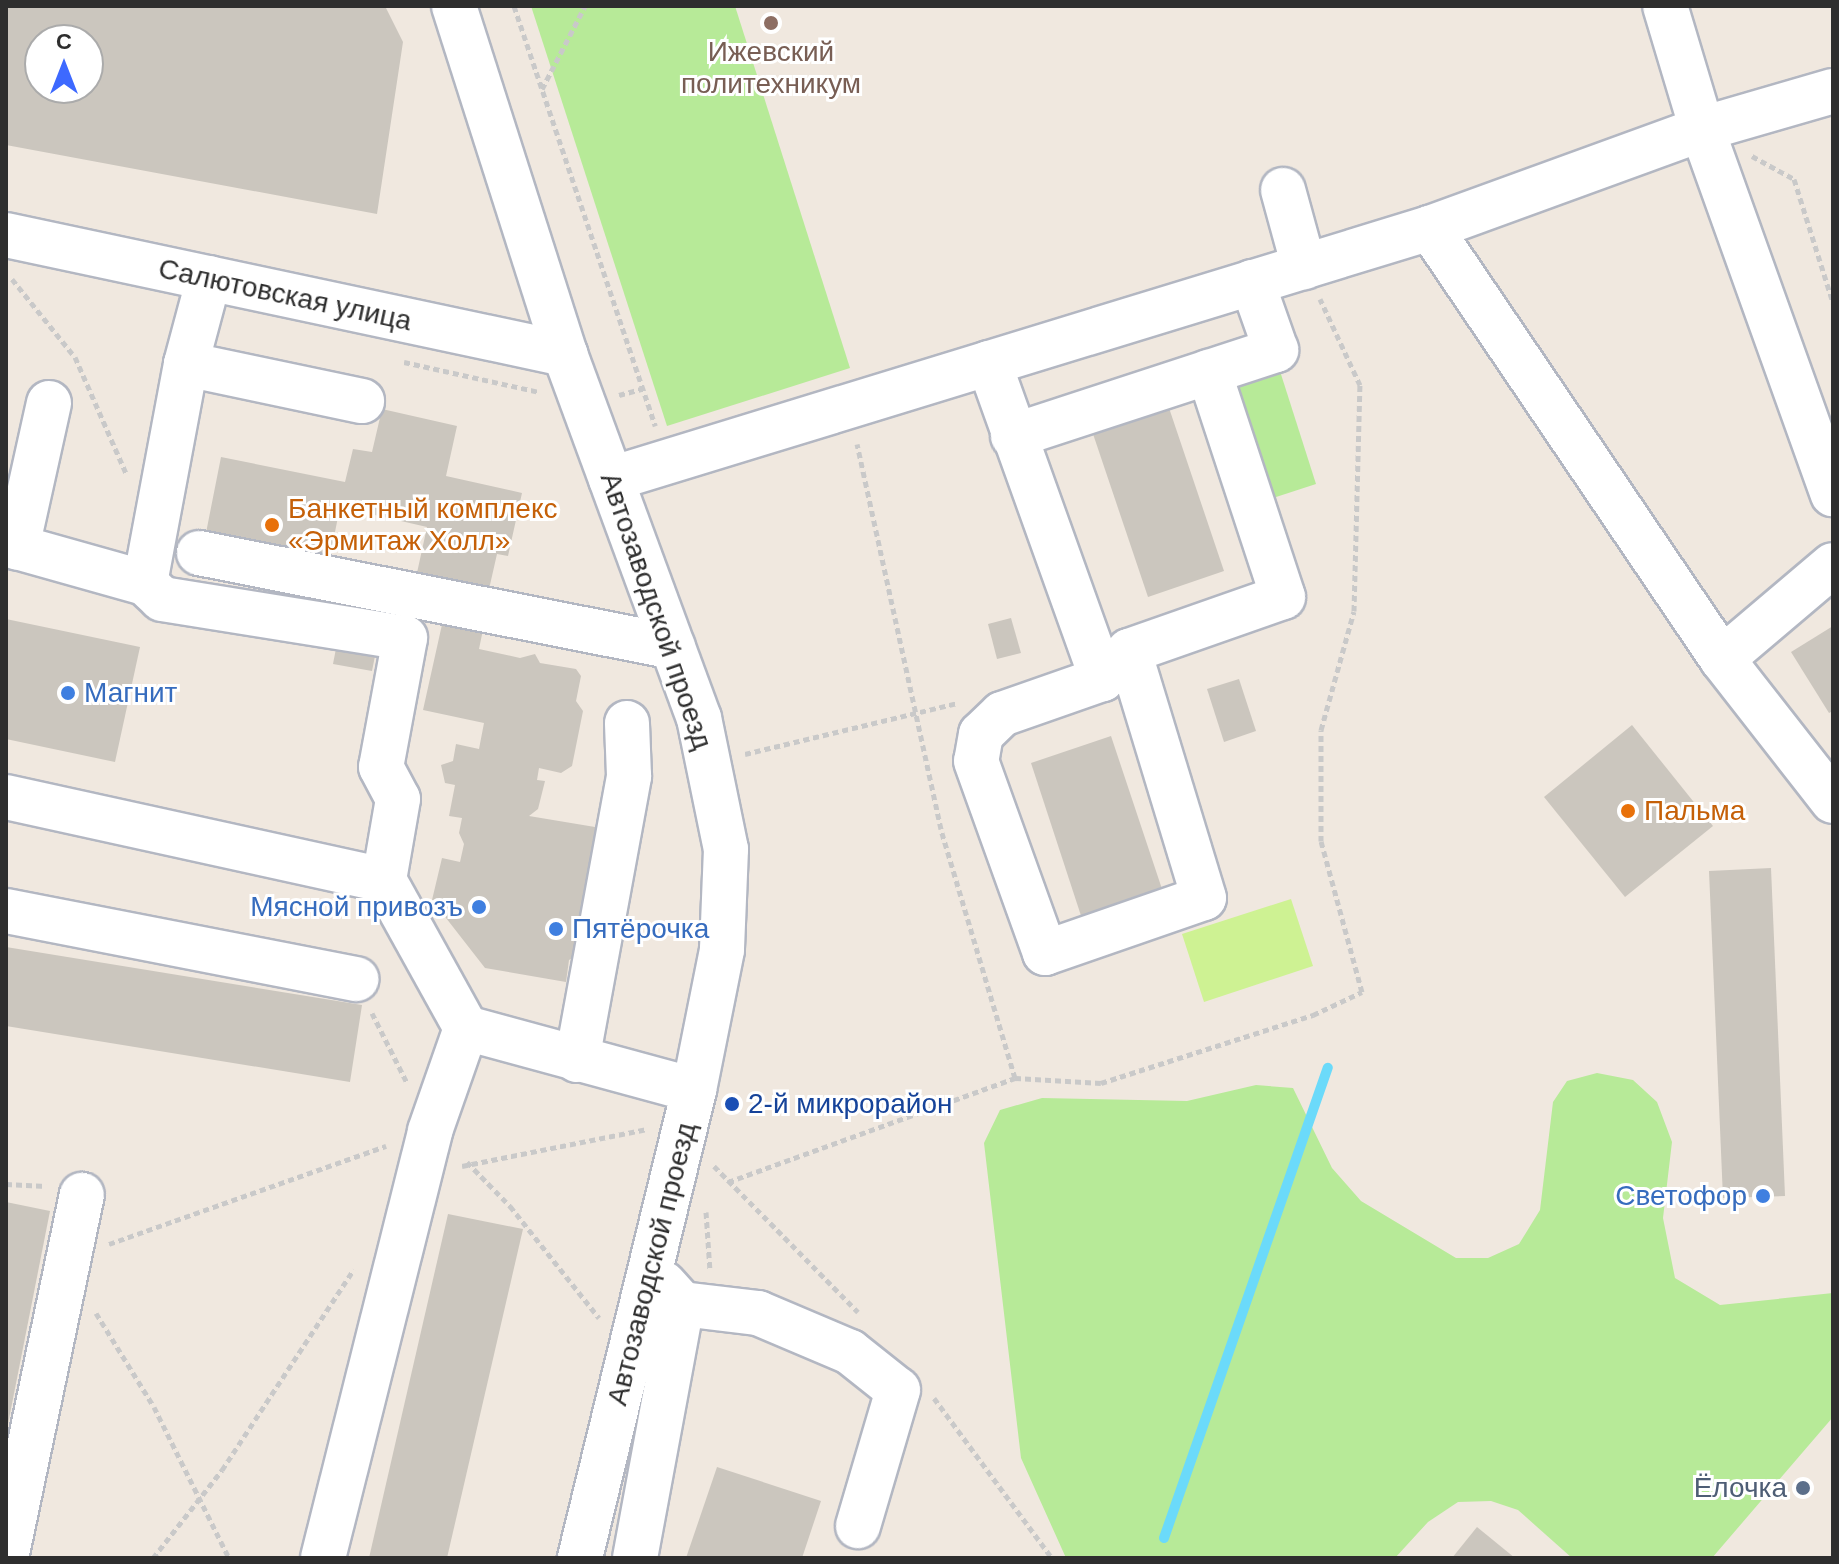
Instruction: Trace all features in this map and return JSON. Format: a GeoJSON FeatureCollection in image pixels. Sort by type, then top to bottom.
{"type":"FeatureCollection","features":[{"type":"Feature","properties":{"kind":"street","name":"Автозаводской проезд"},"geometry":{"type":"LineString","coordinates":[[454,6],[565,354],[699,718],[726,849],[722,950],[694,1090],[580,1558]]}},
{"type":"Feature","properties":{"kind":"street"},"geometry":{"type":"LineString","coordinates":[[1665,6],[1702,129],[1833,494]]}},
{"type":"Feature","properties":{"kind":"street"},"geometry":{"type":"LineString","coordinates":[[611,479],[1430,228],[1702,129],[1833,91]]}},
{"type":"Feature","properties":{"kind":"street"},"geometry":{"type":"LineString","coordinates":[[1283,190],[1304,267]]}},
{"type":"Feature","properties":{"kind":"street"},"geometry":{"type":"LineString","coordinates":[[1430,228],[1722,659],[1833,801]]}},
{"type":"Feature","properties":{"kind":"street","name":"Салютовская улица"},"geometry":{"type":"LineString","coordinates":[[6,235],[565,354]]}},
{"type":"Feature","properties":{"kind":"street"},"geometry":{"type":"LineString","coordinates":[[145,583],[186,364],[209,278]]}},
{"type":"Feature","properties":{"kind":"street"},"geometry":{"type":"LineString","coordinates":[[1013,436],[1276,350],[1252,282]]}},
{"type":"Feature","properties":{"kind":"street"},"geometry":{"type":"LineString","coordinates":[[989,363],[1013,436],[1115,665],[1204,898],[1045,953],[976,761],[981,734],[1002,714],[1115,665],[1283,597],[1209,372]]}},
{"type":"Feature","properties":{"kind":"street"},"geometry":{"type":"LineString","coordinates":[[186,364],[362,401]]}},
{"type":"Feature","properties":{"kind":"street"},"geometry":{"type":"LineString","coordinates":[[49,403],[17,547],[145,583],[162,599],[405,638],[381,767],[398,799],[384,880],[466,1028],[694,1090]]}},
{"type":"Feature","properties":{"kind":"street"},"geometry":{"type":"LineString","coordinates":[[199,553],[673,647]]}},
{"type":"Feature","properties":{"kind":"street"},"geometry":{"type":"LineString","coordinates":[[1722,659],[1833,565]]}},
{"type":"Feature","properties":{"kind":"street"},"geometry":{"type":"LineString","coordinates":[[577,1060],[629,776],[627,723]]}},
{"type":"Feature","properties":{"kind":"street"},"geometry":{"type":"LineString","coordinates":[[6,797],[384,880]]}},
{"type":"Feature","properties":{"kind":"street"},"geometry":{"type":"LineString","coordinates":[[6,911],[356,979]]}},
{"type":"Feature","properties":{"kind":"street"},"geometry":{"type":"LineString","coordinates":[[323,1558],[430,1131],[466,1028]]}},
{"type":"Feature","properties":{"kind":"street"},"geometry":{"type":"LineString","coordinates":[[6,1558],[82,1195]]}},
{"type":"Feature","properties":{"kind":"street"},"geometry":{"type":"LineString","coordinates":[[651,1269],[682,1304],[758,1313],[850,1352],[898,1390],[858,1526]]}},
{"type":"Feature","properties":{"kind":"street"},"geometry":{"type":"LineString","coordinates":[[635,1558],[682,1304]]}},
{"type":"Feature","properties":{"kind":"path"},"geometry":{"type":"LineString","coordinates":[[541,90],[585,6]]}},
{"type":"Feature","properties":{"kind":"path"},"geometry":{"type":"LineString","coordinates":[[1702,129],[1794,179],[1833,303]]}},
{"type":"Feature","properties":{"kind":"path"},"geometry":{"type":"LineString","coordinates":[[728,1182],[1015,1078],[1101,1083],[1313,1015],[1362,992],[1321,841],[1321,730],[1354,611],[1360,385],[1304,267]]}},
{"type":"Feature","properties":{"kind":"path"},"geometry":{"type":"LineString","coordinates":[[12,279],[75,357],[127,477]]}},
{"type":"Feature","properties":{"kind":"path"},"geometry":{"type":"LineString","coordinates":[[852,405],[863,488],[941,829],[1015,1078]]}},
{"type":"Feature","properties":{"kind":"path"},"geometry":{"type":"LineString","coordinates":[[737,756],[915,712],[998,696],[1002,714]]}},
{"type":"Feature","properties":{"kind":"path"},"geometry":{"type":"LineString","coordinates":[[356,979],[430,1131],[510,1206],[599,1318]]}},
{"type":"Feature","properties":{"kind":"path"},"geometry":{"type":"LineString","coordinates":[[229,1558],[154,1407],[67,1268],[99,1247],[430,1131]]}},
{"type":"Feature","properties":{"kind":"green space"},"geometry":{"type":"Polygon","coordinates":[[[531,6],[735,6],[850,368],[667,426],[531,6]]]}},
{"type":"Feature","properties":{"kind":"green space"},"geometry":{"type":"Polygon","coordinates":[[[1279,368],[1316,484],[1273,498],[1235,382],[1279,368]]]}},
{"type":"Feature","properties":{"kind":"green space"},"geometry":{"type":"Polygon","coordinates":[[[1291,899],[1313,966],[1204,1002],[1182,934],[1291,899]]]}},
{"type":"Feature","properties":{"kind":"green space"},"geometry":{"type":"Polygon","coordinates":[[[1597,1073],[1633,1080],[1657,1102],[1672,1142],[1663,1218],[1675,1278],[1720,1305],[1833,1293],[1833,1417],[1712,1558],[1572,1558],[1518,1510],[1491,1501],[1458,1502],[1428,1522],[1395,1558],[1066,1558],[1021,1458],[984,1143],[1000,1110],[1042,1098],[1187,1101],[1256,1085],[1293,1088],[1332,1168],[1361,1201],[1456,1258],[1488,1258],[1519,1244],[1540,1210],[1553,1102],[1567,1081],[1597,1073]]]}},
{"type":"Feature","properties":{"kind":"building"},"geometry":{"type":"Polygon","coordinates":[[[6,6],[385,6],[403,42],[377,214],[6,145],[6,6]]]}},
{"type":"Feature","properties":{"kind":"building"},"geometry":{"type":"Polygon","coordinates":[[[1167,402],[1224,571],[1148,597],[1091,428],[1167,402]]]}},
{"type":"Feature","properties":{"kind":"building"},"geometry":{"type":"Polygon","coordinates":[[[382,409],[457,426],[446,476],[522,493],[508,556],[497,554],[487,598],[415,582],[427,527],[340,507],[328,567],[204,543],[221,457],[345,482],[353,449],[372,452],[382,409]]]}},
{"type":"Feature","properties":{"kind":"building"},"geometry":{"type":"Polygon","coordinates":[[[445,611],[485,620],[479,649],[520,658],[535,654],[540,663],[576,669],[581,676],[576,701],[583,711],[572,766],[561,773],[539,768],[537,780],[545,781],[538,809],[529,816],[601,828],[579,954],[569,960],[566,982],[485,968],[432,900],[442,858],[460,862],[464,844],[459,833],[462,818],[449,816],[455,785],[445,783],[441,765],[453,761],[456,744],[479,749],[484,723],[423,710],[445,611]]]}},
{"type":"Feature","properties":{"kind":"building"},"geometry":{"type":"Polygon","coordinates":[[[1011,618],[1021,653],[997,659],[988,624],[1011,618]]]}},
{"type":"Feature","properties":{"kind":"building","name":"Магнит"},"geometry":{"type":"Polygon","coordinates":[[[6,619],[140,647],[115,762],[6,739],[6,619]]]}},
{"type":"Feature","properties":{"kind":"building"},"geometry":{"type":"Polygon","coordinates":[[[1833,626],[1833,711],[1829,713],[1791,652],[1833,626]]]}},
{"type":"Feature","properties":{"kind":"building"},"geometry":{"type":"Polygon","coordinates":[[[338,638],[377,646],[372,671],[333,664],[338,638]]]}},
{"type":"Feature","properties":{"kind":"building"},"geometry":{"type":"Polygon","coordinates":[[[1239,679],[1256,731],[1224,742],[1207,689],[1239,679]]]}},
{"type":"Feature","properties":{"kind":"building","name":"Пальма"},"geometry":{"type":"Polygon","coordinates":[[[1632,725],[1713,826],[1625,897],[1544,797],[1632,725]]]}},
{"type":"Feature","properties":{"kind":"building"},"geometry":{"type":"Polygon","coordinates":[[[1111,736],[1167,904],[1086,931],[1031,763],[1111,736]]]}},
{"type":"Feature","properties":{"kind":"building"},"geometry":{"type":"Polygon","coordinates":[[[1771,868],[1785,1196],[1723,1198],[1709,871],[1771,868]]]}},
{"type":"Feature","properties":{"kind":"building"},"geometry":{"type":"Polygon","coordinates":[[[6,947],[362,1005],[350,1082],[6,1026],[6,947]]]}},
{"type":"Feature","properties":{"kind":"building"},"geometry":{"type":"Polygon","coordinates":[[[6,1202],[50,1211],[7,1429],[6,1429],[6,1202]]]}},
{"type":"Feature","properties":{"kind":"building"},"geometry":{"type":"Polygon","coordinates":[[[448,1214],[523,1229],[447,1558],[369,1558],[448,1214]]]}},
{"type":"Feature","properties":{"kind":"building"},"geometry":{"type":"Polygon","coordinates":[[[717,1467],[821,1501],[802,1558],[686,1558],[717,1467]]]}},
{"type":"Feature","properties":{"kind":"building"},"geometry":{"type":"Polygon","coordinates":[[[1477,1527],[1515,1558],[1452,1558],[1477,1527]]]}},
{"type":"Feature","properties":{"kind":"waterway"},"geometry":{"type":"LineString","coordinates":[[1164,1538],[1328,1068]]}},
{"type":"Feature","properties":{"kind":"place","name":"Ижевский политехникум"},"geometry":{"type":"Point","coordinates":[771,23]}},
{"type":"Feature","properties":{"kind":"place","name":"Банкетный комплекс «Эрмитаж Холл»"},"geometry":{"type":"Point","coordinates":[272,525]}},
{"type":"Feature","properties":{"kind":"place","name":"Магнит"},"geometry":{"type":"Point","coordinates":[68,693]}},
{"type":"Feature","properties":{"kind":"place","name":"Пальма"},"geometry":{"type":"Point","coordinates":[1628,811]}},
{"type":"Feature","properties":{"kind":"place","name":"Мясной привозъ"},"geometry":{"type":"Point","coordinates":[479,907]}},
{"type":"Feature","properties":{"kind":"place","name":"Пятёрочка"},"geometry":{"type":"Point","coordinates":[556,929]}},
{"type":"Feature","properties":{"kind":"place","name":"2-й микрорайон"},"geometry":{"type":"Point","coordinates":[732,1104]}},
{"type":"Feature","properties":{"kind":"place","name":"Светофор"},"geometry":{"type":"Point","coordinates":[1763,1196]}},
{"type":"Feature","properties":{"kind":"place","name":"Ёлочка"},"geometry":{"type":"Point","coordinates":[1803,1488]}}]}
